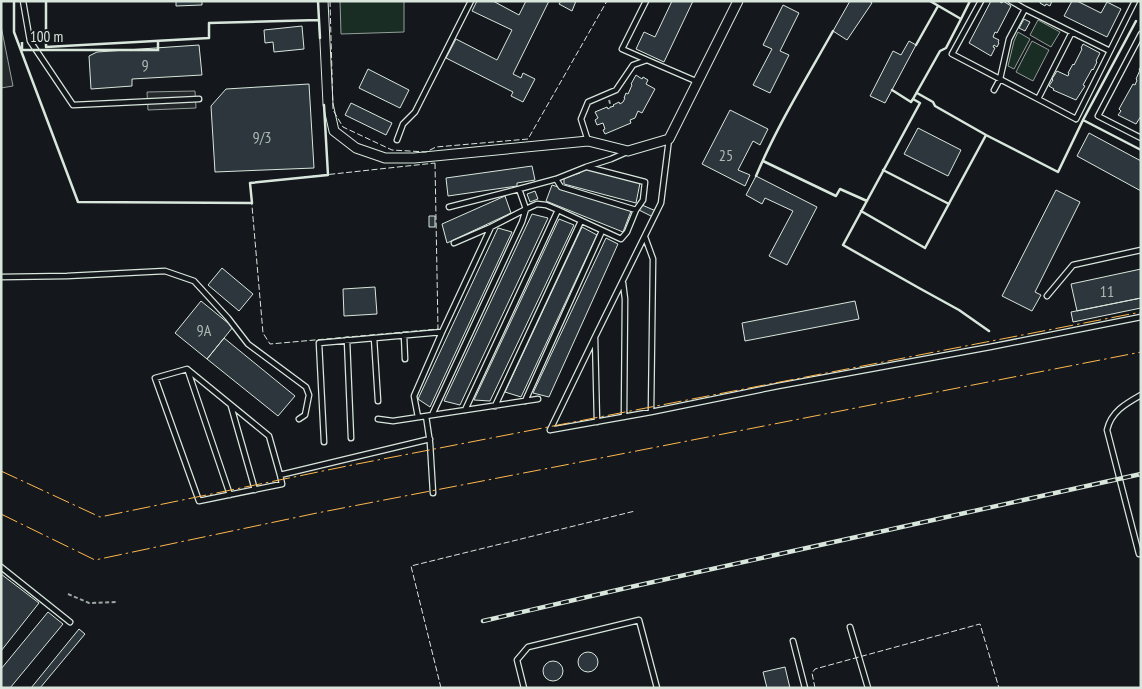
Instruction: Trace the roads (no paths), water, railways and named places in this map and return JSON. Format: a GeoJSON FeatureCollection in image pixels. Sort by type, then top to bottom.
{"type":"FeatureCollection","features":[{"type":"Feature","properties":{"kind":"street"},"geometry":{"type":"LineString","coordinates":[[323,1],[328,104],[334,131],[356,148],[385,158],[414,158],[588,141],[628,151],[670,139],[738,1]]}},
{"type":"Feature","properties":{"kind":"lane"},"geometry":{"type":"LineString","coordinates":[[23,1],[30,41],[73,105],[199,99]]}},
{"type":"Feature","properties":{"kind":"lane"},"geometry":{"type":"LineString","coordinates":[[397,140],[403,124],[415,112],[470,1]]}},
{"type":"Feature","properties":{"kind":"lane"},"geometry":{"type":"LineString","coordinates":[[646,1],[622,49],[698,82]]}},
{"type":"Feature","properties":{"kind":"lane"},"geometry":{"type":"LineString","coordinates":[[980,1],[952,54],[1076,119],[1135,1]]}},
{"type":"Feature","properties":{"kind":"lane"},"geometry":{"type":"LineString","coordinates":[[1011,1],[1110,51]]}},
{"type":"Feature","properties":{"kind":"lane"},"geometry":{"type":"LineString","coordinates":[[994,90],[1000,79],[1009,39],[1025,9]]}},
{"type":"Feature","properties":{"kind":"lane"},"geometry":{"type":"LineString","coordinates":[[1038,99],[1072,32]]}},
{"type":"Feature","properties":{"kind":"lane"},"geometry":{"type":"LineString","coordinates":[[1141,34],[1098,116],[1141,138]]}},
{"type":"Feature","properties":{"kind":"lane"},"geometry":{"type":"LineString","coordinates":[[588,141],[581,118],[588,102],[616,90],[633,65],[647,60]]}},
{"type":"Feature","properties":{"kind":"lane"},"geometry":{"type":"LineString","coordinates":[[670,139],[661,203],[550,430],[1141,317]]}},
{"type":"Feature","properties":{"kind":"lane"},"geometry":{"type":"LineString","coordinates":[[449,207],[556,179],[628,151]]}},
{"type":"Feature","properties":{"kind":"lane"},"geometry":{"type":"LineString","coordinates":[[454,243],[537,204],[546,205],[558,210],[621,239],[627,232],[636,210],[643,200],[645,182],[586,166]]}},
{"type":"Feature","properties":{"kind":"lane"},"geometry":{"type":"LineString","coordinates":[[556,179],[562,187],[636,210]]}},
{"type":"Feature","properties":{"kind":"lane"},"geometry":{"type":"LineString","coordinates":[[432,415],[522,222],[526,209],[519,188]]}},
{"type":"Feature","properties":{"kind":"lane"},"geometry":{"type":"LineString","coordinates":[[465,410],[558,210]]}},
{"type":"Feature","properties":{"kind":"lane"},"geometry":{"type":"LineString","coordinates":[[495,406],[580,221]]}},
{"type":"Feature","properties":{"kind":"lane"},"geometry":{"type":"LineString","coordinates":[[418,417],[414,396],[491,227]]}},
{"type":"Feature","properties":{"kind":"lane"},"geometry":{"type":"LineString","coordinates":[[525,401],[602,231]]}},
{"type":"Feature","properties":{"kind":"lane"},"geometry":{"type":"LineString","coordinates":[[645,237],[652,259],[651,412]]}},
{"type":"Feature","properties":{"kind":"lane"},"geometry":{"type":"LineString","coordinates":[[1047,296],[1073,265],[1141,250]]}},
{"type":"Feature","properties":{"kind":"lane"},"geometry":{"type":"LineString","coordinates":[[1,277],[165,271],[194,281],[228,318],[248,344],[306,387],[309,395],[305,415],[299,419]]}},
{"type":"Feature","properties":{"kind":"lane"},"geometry":{"type":"LineString","coordinates":[[622,282],[625,299],[624,417]]}},
{"type":"Feature","properties":{"kind":"lane"},"geometry":{"type":"LineString","coordinates":[[324,442],[319,343],[442,332]]}},
{"type":"Feature","properties":{"kind":"lane"},"geometry":{"type":"LineString","coordinates":[[404,335],[406,360]]}},
{"type":"Feature","properties":{"kind":"lane"},"geometry":{"type":"LineString","coordinates":[[594,337],[597,422]]}},
{"type":"Feature","properties":{"kind":"lane"},"geometry":{"type":"LineString","coordinates":[[374,338],[378,401]]}},
{"type":"Feature","properties":{"kind":"lane"},"geometry":{"type":"LineString","coordinates":[[347,340],[351,438]]}},
{"type":"Feature","properties":{"kind":"lane"},"geometry":{"type":"LineString","coordinates":[[187,369],[269,436],[282,484],[199,501],[155,378],[187,369]]}},
{"type":"Feature","properties":{"kind":"lane"},"geometry":{"type":"LineString","coordinates":[[187,369],[230,495]]}},
{"type":"Feature","properties":{"kind":"lane"},"geometry":{"type":"LineString","coordinates":[[1139,554],[1107,430],[1109,422],[1121,407],[1141,395]]}},
{"type":"Feature","properties":{"kind":"lane"},"geometry":{"type":"LineString","coordinates":[[378,418],[393,421],[538,399]]}},
{"type":"Feature","properties":{"kind":"lane"},"geometry":{"type":"LineString","coordinates":[[230,404],[255,490]]}},
{"type":"Feature","properties":{"kind":"lane"},"geometry":{"type":"LineString","coordinates":[[426,416],[430,439],[433,493]]}},
{"type":"Feature","properties":{"kind":"lane"},"geometry":{"type":"LineString","coordinates":[[280,475],[430,439]]}},
{"type":"Feature","properties":{"kind":"lane"},"geometry":{"type":"LineString","coordinates":[[1,567],[70,622]]}},
{"type":"Feature","properties":{"kind":"lane"},"geometry":{"type":"LineString","coordinates":[[524,688],[517,660],[528,646],[639,620],[656,688]]}},
{"type":"Feature","properties":{"kind":"lane"},"geometry":{"type":"LineString","coordinates":[[850,627],[868,688]]}},
{"type":"Feature","properties":{"kind":"lane"},"geometry":{"type":"LineString","coordinates":[[793,640],[805,688]]}},
{"type":"Feature","properties":{"kind":"railway"},"geometry":{"type":"LineString","coordinates":[[483,621],[1141,474]]}}]}
